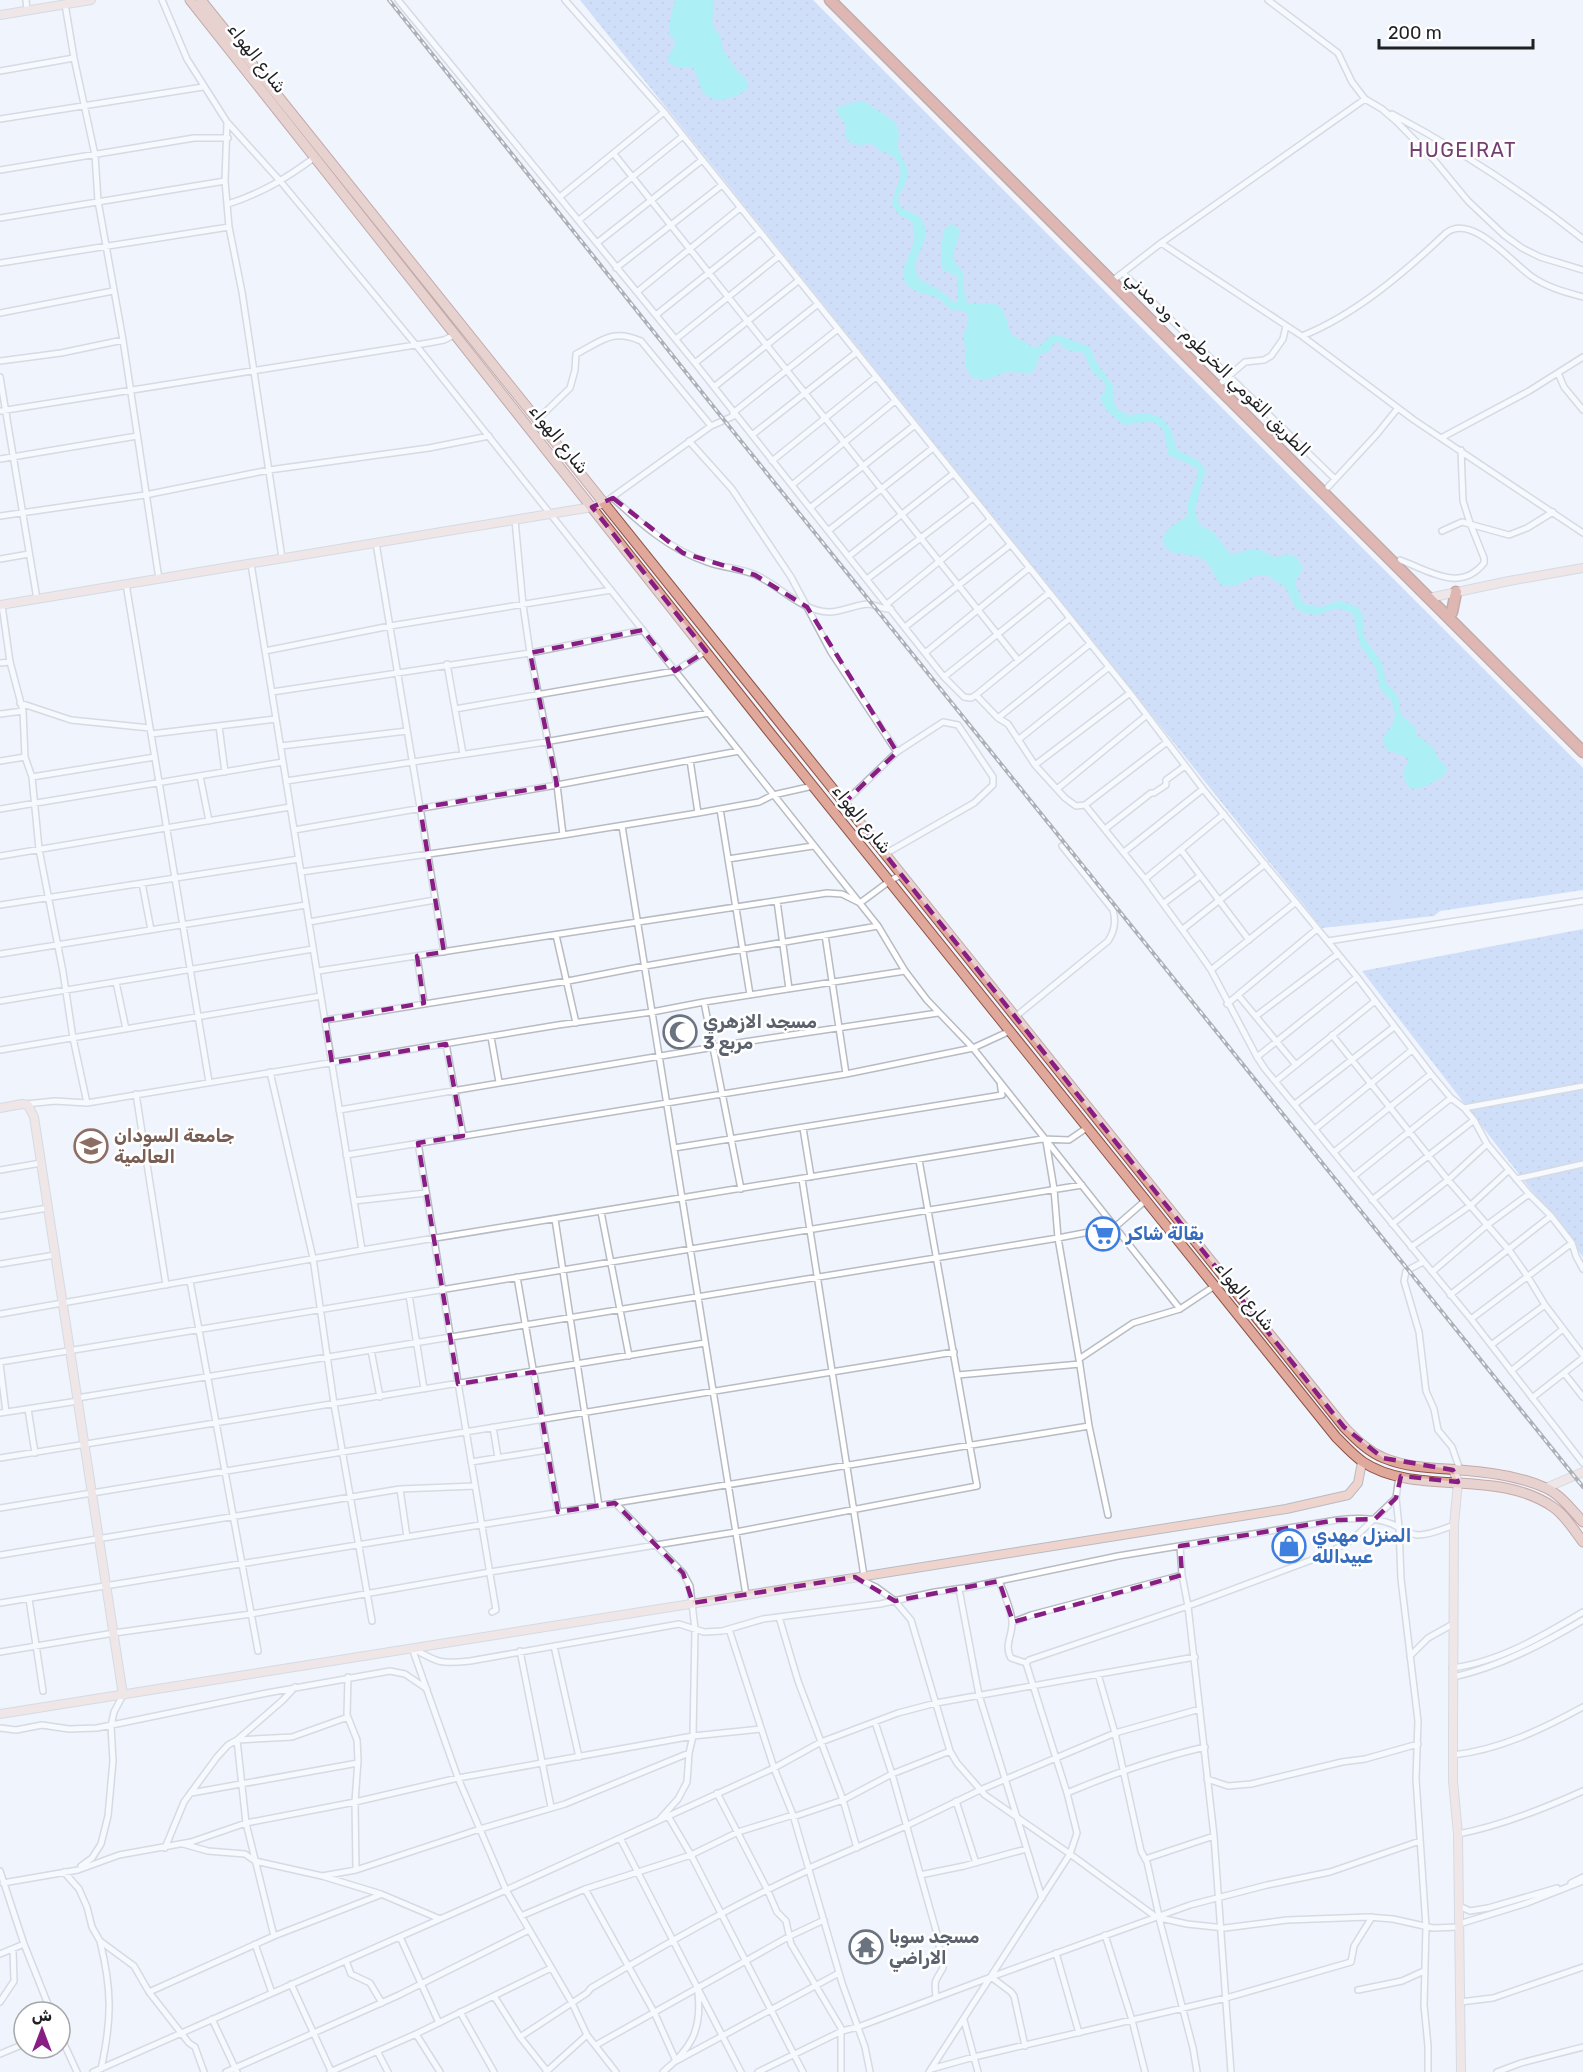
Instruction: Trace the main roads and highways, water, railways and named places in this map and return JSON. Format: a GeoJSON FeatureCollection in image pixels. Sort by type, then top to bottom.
{"type":"FeatureCollection","features":[{"type":"Feature","properties":{"kind":"highway","name":"الطريق القومي الخرطوم - ود مدني"},"geometry":{"type":"LineString","coordinates":[[830,0],[1226,379],[1331,483],[1433,596],[1583,742]]}},
{"type":"Feature","properties":{"kind":"highway","name":"الطريق القومي الخرطوم - ود مدني"},"geometry":{"type":"LineString","coordinates":[[840,0],[1118,277],[1433,596],[1583,752]]}},
{"type":"Feature","properties":{"kind":"highway"},"geometry":{"type":"LineString","coordinates":[[1452,612],[1456,592]]}},
{"type":"Feature","properties":{"kind":"main road","name":"شارع الهواء"},"geometry":{"type":"LineString","coordinates":[[190,0],[813,786],[891,880],[943,949],[1216,1285],[1336,1437],[1362,1462],[1385,1472],[1399,1476],[1488,1485],[1533,1496],[1555,1508],[1583,1542]]}},
{"type":"Feature","properties":{"kind":"main road","name":"شارع الهواء"},"geometry":{"type":"LineString","coordinates":[[201,0],[1357,1441],[1372,1452],[1396,1462],[1513,1478],[1546,1488],[1566,1503],[1583,1522]]}},
{"type":"Feature","properties":{"kind":"railway"},"geometry":{"type":"LineString","coordinates":[[389,0],[1583,1487]]}},
{"type":"Feature","properties":{"kind":"place","name":"مسجد الازهري مربع 3"},"geometry":{"type":"Point","coordinates":[680,1032]}},
{"type":"Feature","properties":{"kind":"place","name":"جامعة السودان العالمية"},"geometry":{"type":"Point","coordinates":[91,1146]}},
{"type":"Feature","properties":{"kind":"place","name":"بقالة شاكر"},"geometry":{"type":"Point","coordinates":[1103,1234]}},
{"type":"Feature","properties":{"kind":"place","name":"المنزل مهدي عبيدالله"},"geometry":{"type":"Point","coordinates":[1289,1546]}},
{"type":"Feature","properties":{"kind":"place","name":"مسجد سوبا الاراضي"},"geometry":{"type":"Point","coordinates":[866,1947]}},
{"type":"Feature","properties":{"kind":"district","name":"HUGEIRAT"},"geometry":{"type":"Point","coordinates":[1463,150]}}]}
